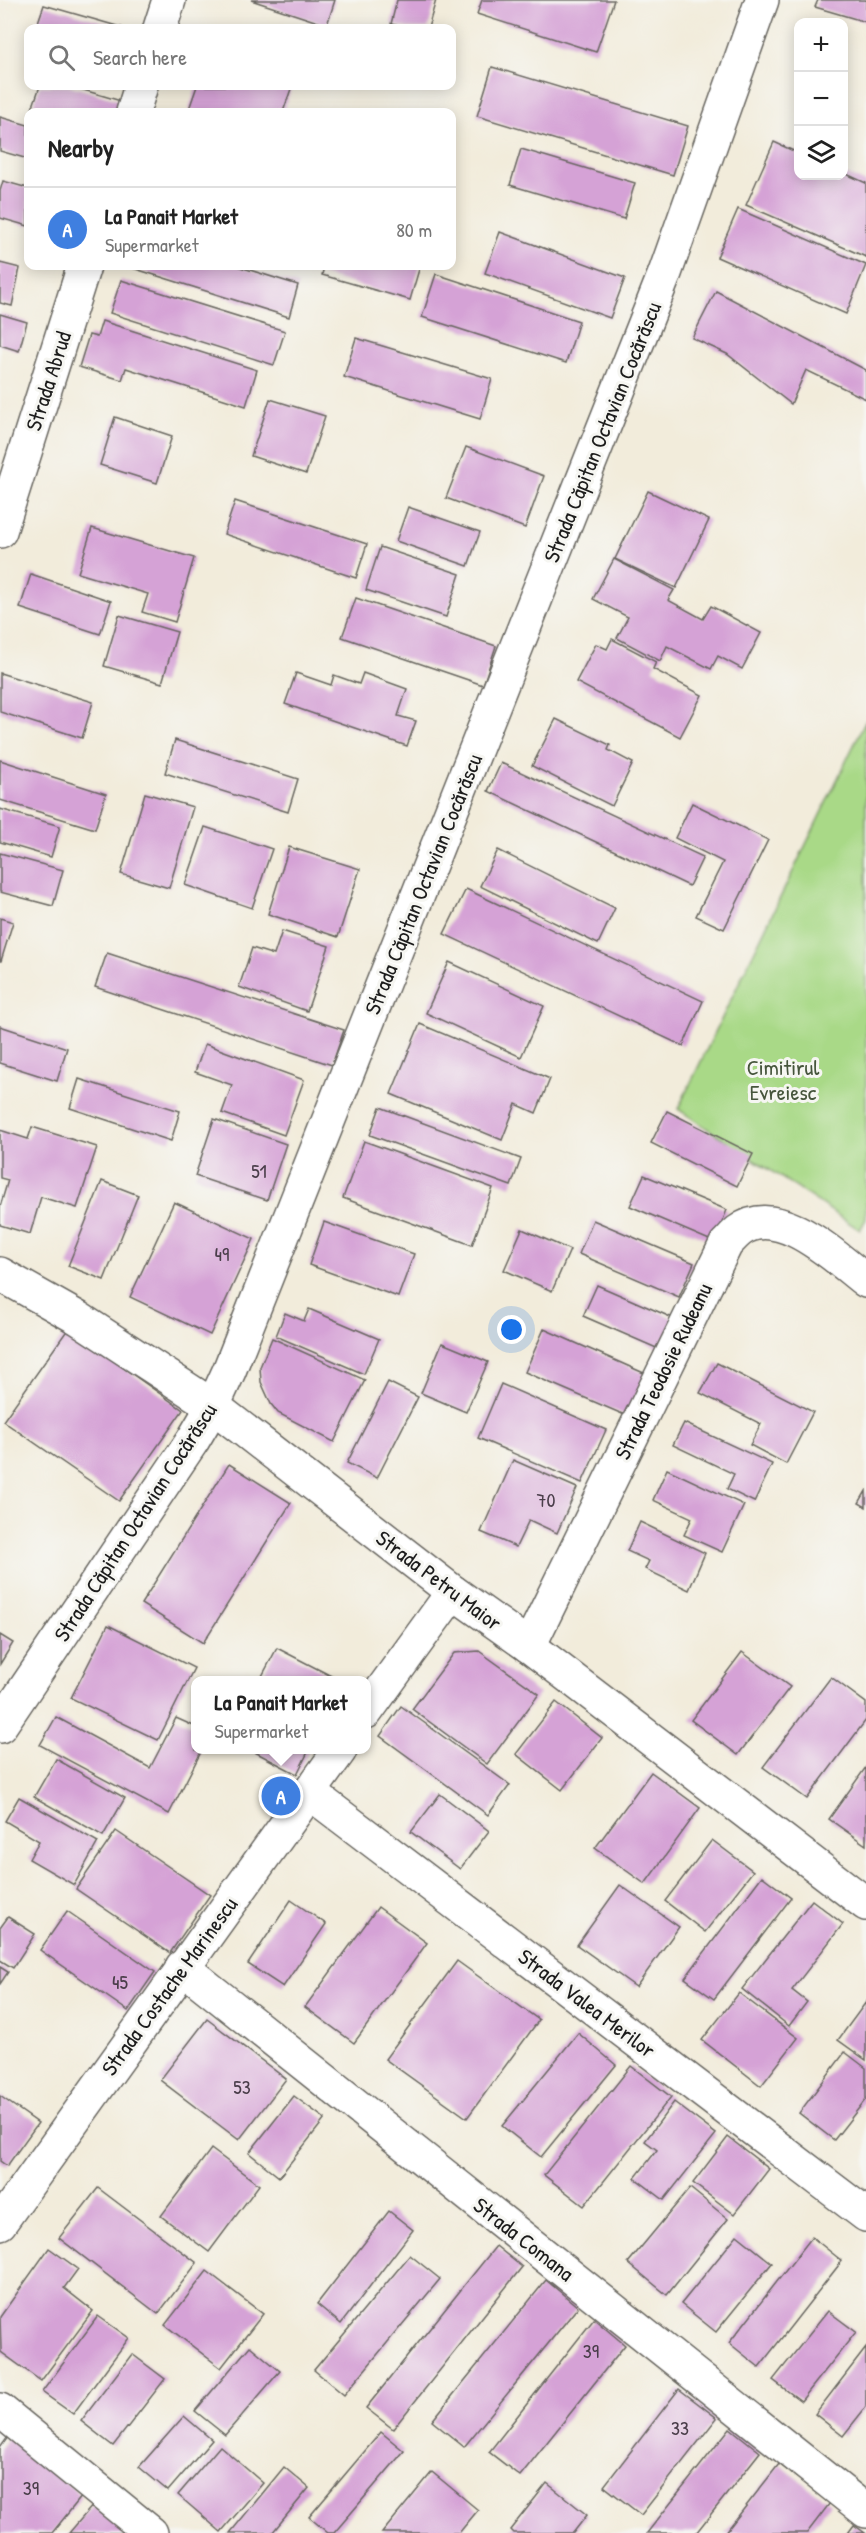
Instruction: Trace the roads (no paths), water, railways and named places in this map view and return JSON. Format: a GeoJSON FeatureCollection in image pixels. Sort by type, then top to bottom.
{"type":"FeatureCollection","features":[{"type":"Feature","properties":{"kind":"street"},"geometry":{"type":"LineString","coordinates":[[161,24],[169,0]]}},
{"type":"Feature","properties":{"kind":"street","name":"Strada Căpitan Octavian Cocărăscu"},"geometry":{"type":"LineString","coordinates":[[0,1726],[193,1440],[213,1406],[229,1371],[665,273],[762,0]]}},
{"type":"Feature","properties":{"kind":"street"},"geometry":{"type":"LineString","coordinates":[[134,108],[140,90]]}},
{"type":"Feature","properties":{"kind":"street","name":"Strada Abrud"},"geometry":{"type":"LineString","coordinates":[[0,531],[83,270]]}},
{"type":"Feature","properties":{"kind":"street","name":"Strada Teodosie Rudeanu"},"geometry":{"type":"LineString","coordinates":[[529,1646],[726,1244],[740,1230],[757,1224],[778,1222],[804,1234],[866,1281]]}},
{"type":"Feature","properties":{"kind":"street","name":"Strada Petru Maior"},"geometry":{"type":"LineString","coordinates":[[0,1274],[78,1318],[213,1406],[453,1592],[529,1646],[866,1904]]}},
{"type":"Feature","properties":{"kind":"street"},"geometry":{"type":"LineString","coordinates":[[371,1705],[453,1592]]}},
{"type":"Feature","properties":{"kind":"street","name":"Strada Costache Marinescu"},"geometry":{"type":"LineString","coordinates":[[0,2223],[336,1754]]}},
{"type":"Feature","properties":{"kind":"street","name":"Strada Valea Merilor"},"geometry":{"type":"LineString","coordinates":[[309,1792],[866,2214]]}},
{"type":"Feature","properties":{"kind":"street","name":"Strada Comana"},"geometry":{"type":"LineString","coordinates":[[182,1967],[866,2511]]}},
{"type":"Feature","properties":{"kind":"street"},"geometry":{"type":"LineString","coordinates":[[0,2410],[151,2533]]}},
{"type":"Feature","properties":{"kind":"place","name":"La Panait Market"},"geometry":{"type":"Point","coordinates":[281,1796]}},
{"type":"Feature","properties":{"kind":"park label","name":"Cimitirul Evreiesc"},"geometry":{"type":"Point","coordinates":[783,1080]}}]}
